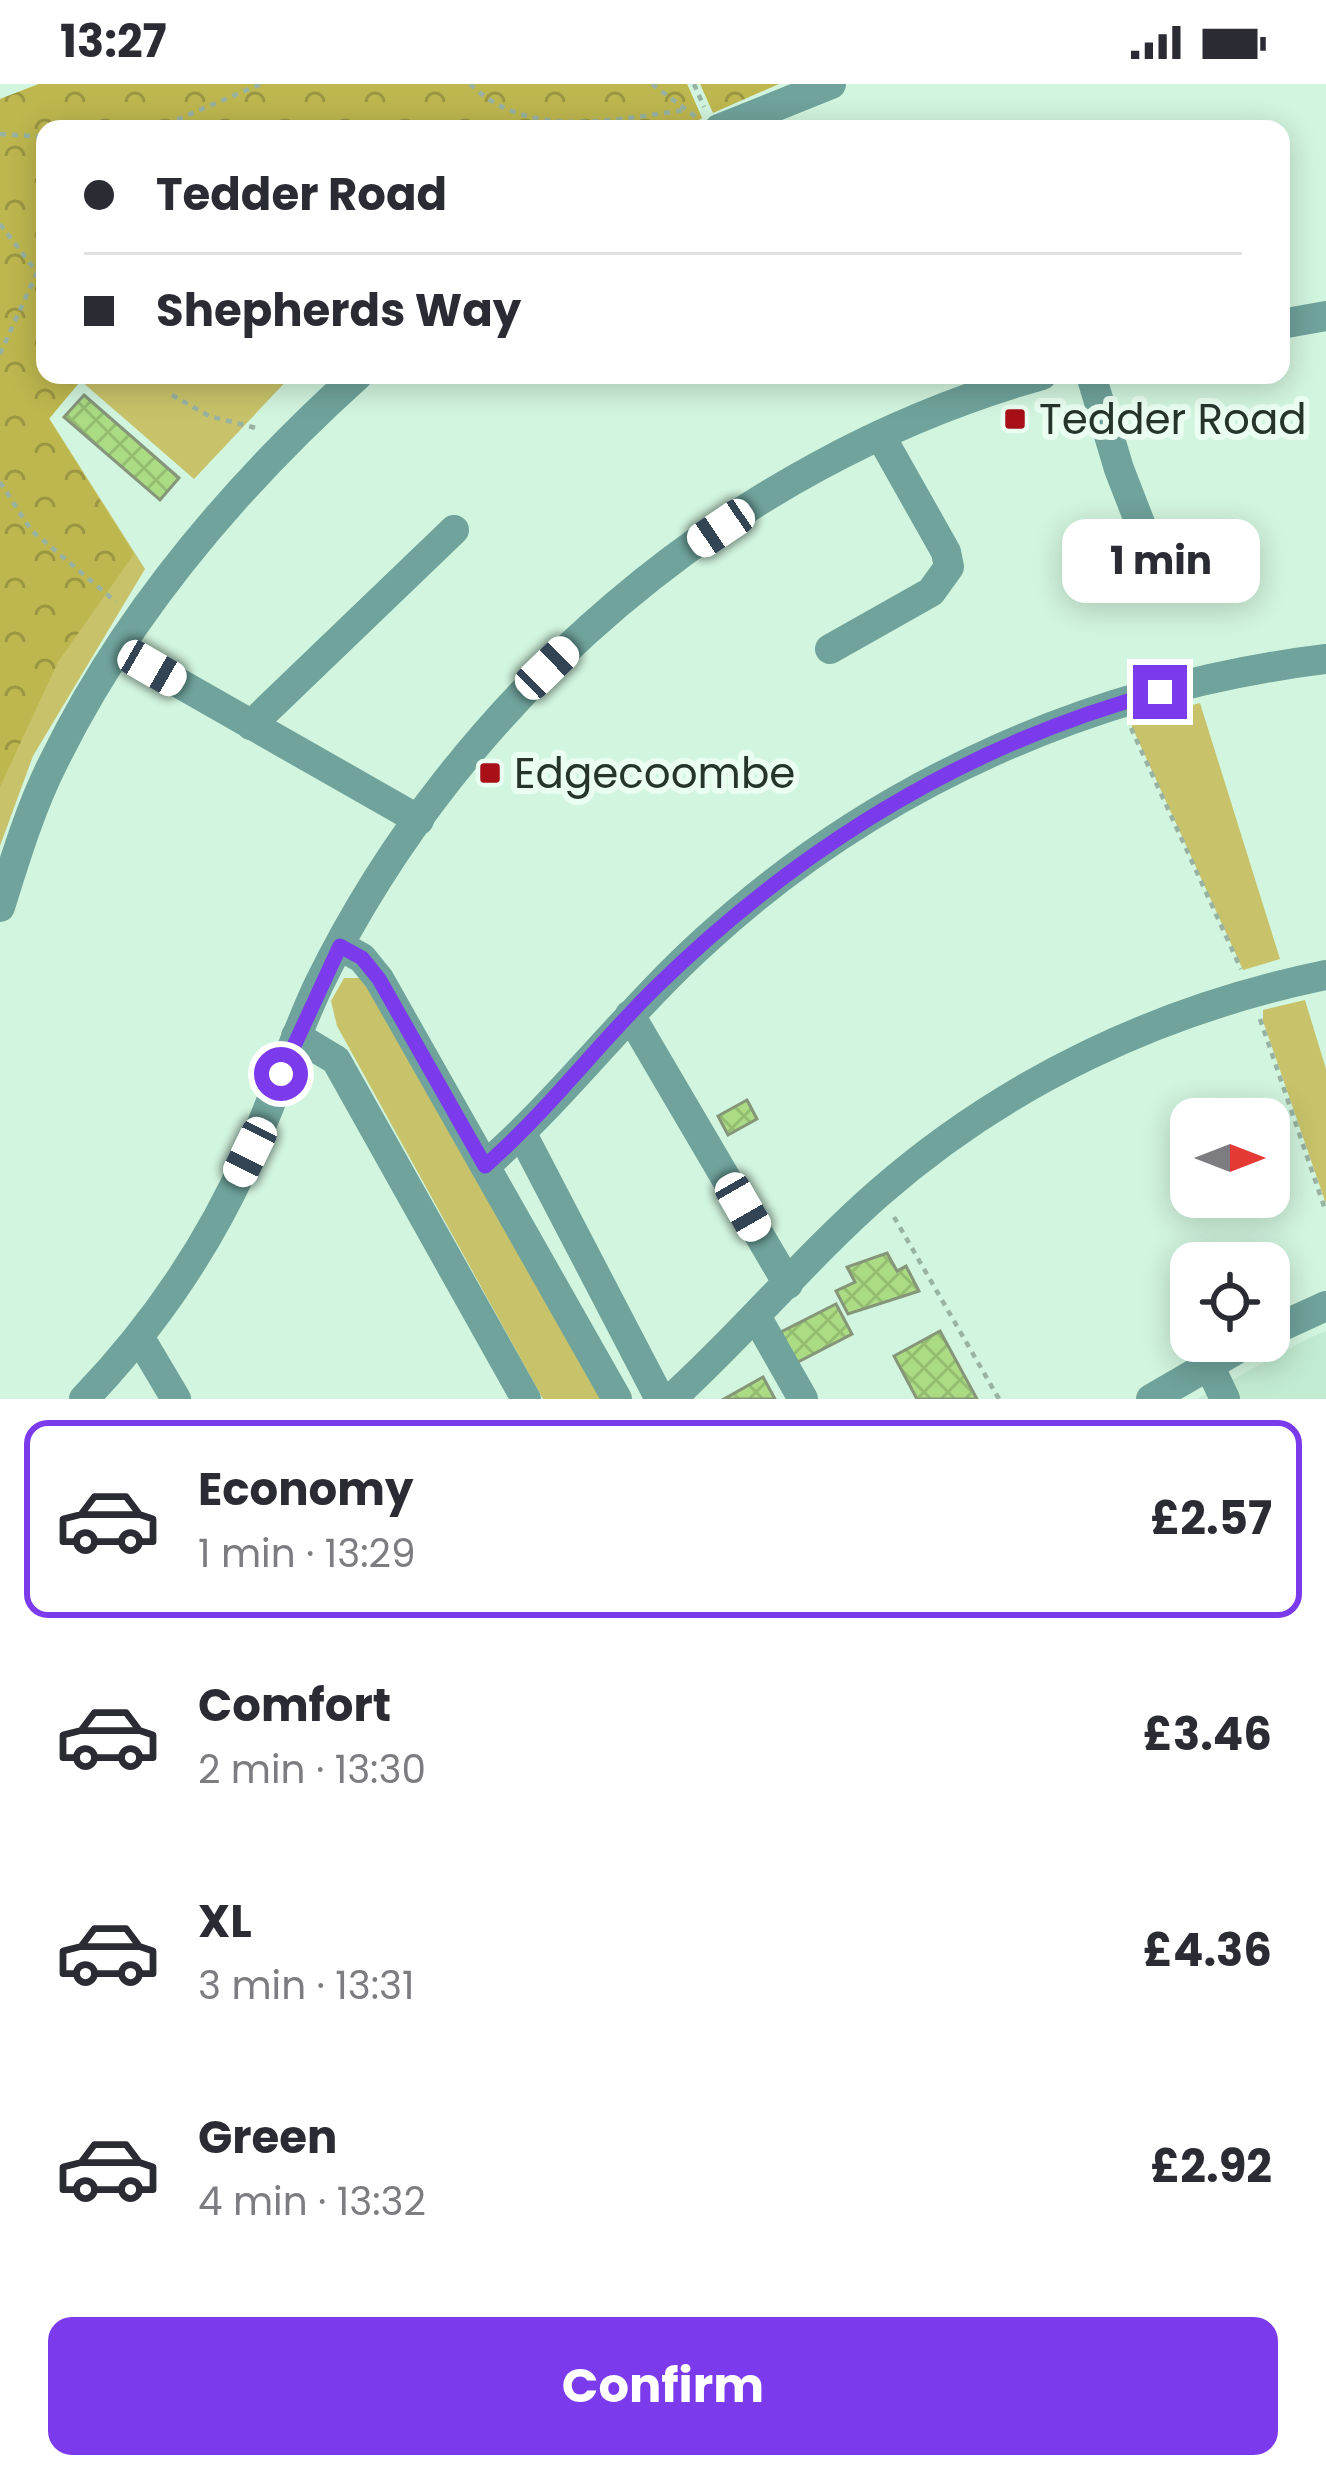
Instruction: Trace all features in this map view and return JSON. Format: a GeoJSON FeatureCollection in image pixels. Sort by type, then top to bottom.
{"type":"FeatureCollection","features":[{"type":"Feature","properties":{"kind":"street"},"geometry":{"type":"LineString","coordinates":[[721,120],[831,84]]}},
{"type":"Feature","properties":{"kind":"street"},"geometry":{"type":"LineString","coordinates":[[1290,322],[1326,316]]}},
{"type":"Feature","properties":{"kind":"street"},"geometry":{"type":"LineString","coordinates":[[0,907],[52,763],[119,649],[197,541],[349,384]]}},
{"type":"Feature","properties":{"kind":"street"},"geometry":{"type":"LineString","coordinates":[[84,1399],[141,1340],[219,1218],[296,1036],[340,946],[418,820],[525,691],[617,605],[778,489],[880,435],[1011,384]]}},
{"type":"Feature","properties":{"kind":"street"},"geometry":{"type":"LineString","coordinates":[[1094,384],[1118,469],[1159,572]]}},
{"type":"Feature","properties":{"kind":"street"},"geometry":{"type":"LineString","coordinates":[[830,650],[931,592],[949,567],[946,552],[880,435]]}},
{"type":"Feature","properties":{"kind":"street"},"geometry":{"type":"LineString","coordinates":[[251,725],[454,530]]}},
{"type":"Feature","properties":{"kind":"street"},"geometry":{"type":"LineString","coordinates":[[119,649],[418,820]]}},
{"type":"Feature","properties":{"kind":"street"},"geometry":{"type":"LineString","coordinates":[[485,1166],[522,1134],[630,1015],[776,880],[840,835],[996,748],[1120,703],[1236,673],[1326,659]]}},
{"type":"Feature","properties":{"kind":"street"},"geometry":{"type":"LineString","coordinates":[[340,946],[362,958],[379,979],[617,1399]]}},
{"type":"Feature","properties":{"kind":"street"},"geometry":{"type":"LineString","coordinates":[[671,1399],[880,1192],[997,1104],[1145,1027],[1251,992],[1326,975]]}},
{"type":"Feature","properties":{"kind":"street"},"geometry":{"type":"LineString","coordinates":[[630,1015],[788,1284]]}},
{"type":"Feature","properties":{"kind":"street"},"geometry":{"type":"LineString","coordinates":[[296,1036],[336,1060],[526,1399]]}},
{"type":"Feature","properties":{"kind":"street"},"geometry":{"type":"LineString","coordinates":[[522,1134],[660,1399]]}},
{"type":"Feature","properties":{"kind":"street"},"geometry":{"type":"LineString","coordinates":[[1290,1322],[1326,1306]]}},
{"type":"Feature","properties":{"kind":"street"},"geometry":{"type":"LineString","coordinates":[[757,1318],[803,1399]]}},
{"type":"Feature","properties":{"kind":"street"},"geometry":{"type":"LineString","coordinates":[[141,1340],[176,1399]]}},
{"type":"Feature","properties":{"kind":"street"},"geometry":{"type":"LineString","coordinates":[[1151,1399],[1208,1363],[1226,1399]]}},
{"type":"Feature","properties":{"kind":"path"},"geometry":{"type":"LineString","coordinates":[[176,120],[261,84]]}},
{"type":"Feature","properties":{"kind":"path"},"geometry":{"type":"LineString","coordinates":[[470,84],[482,95],[546,120]]}},
{"type":"Feature","properties":{"kind":"path"},"geometry":{"type":"LineString","coordinates":[[652,84],[702,120]]}},
{"type":"Feature","properties":{"kind":"path"},"geometry":{"type":"LineString","coordinates":[[608,120],[686,110]]}},
{"type":"Feature","properties":{"kind":"path"},"geometry":{"type":"LineString","coordinates":[[0,134],[36,136]]}},
{"type":"Feature","properties":{"kind":"path"},"geometry":{"type":"LineString","coordinates":[[0,224],[35,270],[0,354]]}},
{"type":"Feature","properties":{"kind":"path"},"geometry":{"type":"LineString","coordinates":[[172,395],[209,416],[295,436]]}},
{"type":"Feature","properties":{"kind":"path"},"geometry":{"type":"LineString","coordinates":[[0,482],[31,530],[105,595],[142,616]]}},
{"type":"Feature","properties":{"kind":"path"},"geometry":{"type":"LineString","coordinates":[[1120,703],[1251,992],[1326,1212]]}},
{"type":"Feature","properties":{"kind":"path"},"geometry":{"type":"LineString","coordinates":[[880,1192],[999,1399]]}},
{"type":"Feature","properties":{"kind":"shaded area"},"geometry":{"type":"Polygon","coordinates":[[[39,84],[687,84],[702,118],[36,120],[36,384],[78,384],[49,418],[145,569],[33,756],[0,846],[0,99],[39,84]]]}},
{"type":"Feature","properties":{"kind":"shaded area"},"geometry":{"type":"Polygon","coordinates":[[[84,384],[284,384],[194,479],[84,384]]]}},
{"type":"Feature","properties":{"kind":"shaded area"},"geometry":{"type":"Polygon","coordinates":[[[1200,703],[1280,959],[1243,970],[1132,727],[1132,722],[1200,703]]]}},
{"type":"Feature","properties":{"kind":"shaded area"},"geometry":{"type":"Polygon","coordinates":[[[344,978],[363,978],[607,1399],[543,1399],[337,1026],[331,1001],[344,978]]]}},
{"type":"Feature","properties":{"kind":"shaded area"},"geometry":{"type":"Polygon","coordinates":[[[1305,1000],[1326,1069],[1326,1204],[1263,1021],[1263,1010],[1305,1000]]]}},
{"type":"Feature","properties":{"kind":"shaded area"},"geometry":{"type":"Polygon","coordinates":[[[1326,1331],[1326,1399],[1197,1399],[1265,1362],[1290,1362],[1290,1348],[1326,1331]]]}},
{"type":"Feature","properties":{"kind":"green space"},"geometry":{"type":"Polygon","coordinates":[[[39,84],[687,84],[702,118],[36,120],[36,384],[78,384],[49,419],[134,554],[58,662],[0,787],[0,99],[39,84]]]}},
{"type":"Feature","properties":{"kind":"green space"},"geometry":{"type":"Polygon","coordinates":[[[700,84],[779,84],[713,113],[700,84]]]}},
{"type":"Feature","properties":{"kind":"building"},"geometry":{"type":"Polygon","coordinates":[[[84,395],[179,478],[160,500],[64,417],[84,395]]]}},
{"type":"Feature","properties":{"kind":"building"},"geometry":{"type":"Polygon","coordinates":[[[747,1100],[757,1119],[728,1135],[718,1116],[747,1100]]]}},
{"type":"Feature","properties":{"kind":"building"},"geometry":{"type":"Polygon","coordinates":[[[887,1253],[897,1271],[906,1266],[919,1291],[848,1314],[836,1291],[855,1282],[847,1267],[887,1253]]]}},
{"type":"Feature","properties":{"kind":"building"},"geometry":{"type":"Polygon","coordinates":[[[836,1304],[852,1334],[796,1363],[781,1332],[836,1304]]]}},
{"type":"Feature","properties":{"kind":"building"},"geometry":{"type":"Polygon","coordinates":[[[940,1331],[977,1399],[917,1399],[894,1356],[940,1331]]]}},
{"type":"Feature","properties":{"kind":"building"},"geometry":{"type":"Polygon","coordinates":[[[763,1377],[775,1399],[724,1399],[763,1377]]]}},
{"type":"Feature","properties":{"kind":"place","name":"Tedder Road"},"geometry":{"type":"Point","coordinates":[1015,419]}},
{"type":"Feature","properties":{"kind":"place","name":"Edgecoombe"},"geometry":{"type":"Point","coordinates":[490,773]}},
{"type":"Feature","properties":{"kind":"route"},"geometry":{"type":"LineString","coordinates":[[281,1074],[340,946],[362,958],[379,979],[485,1166],[522,1134],[651,992],[707,938],[776,880],[840,835],[996,748],[1077,715],[1160,692]]}}]}
